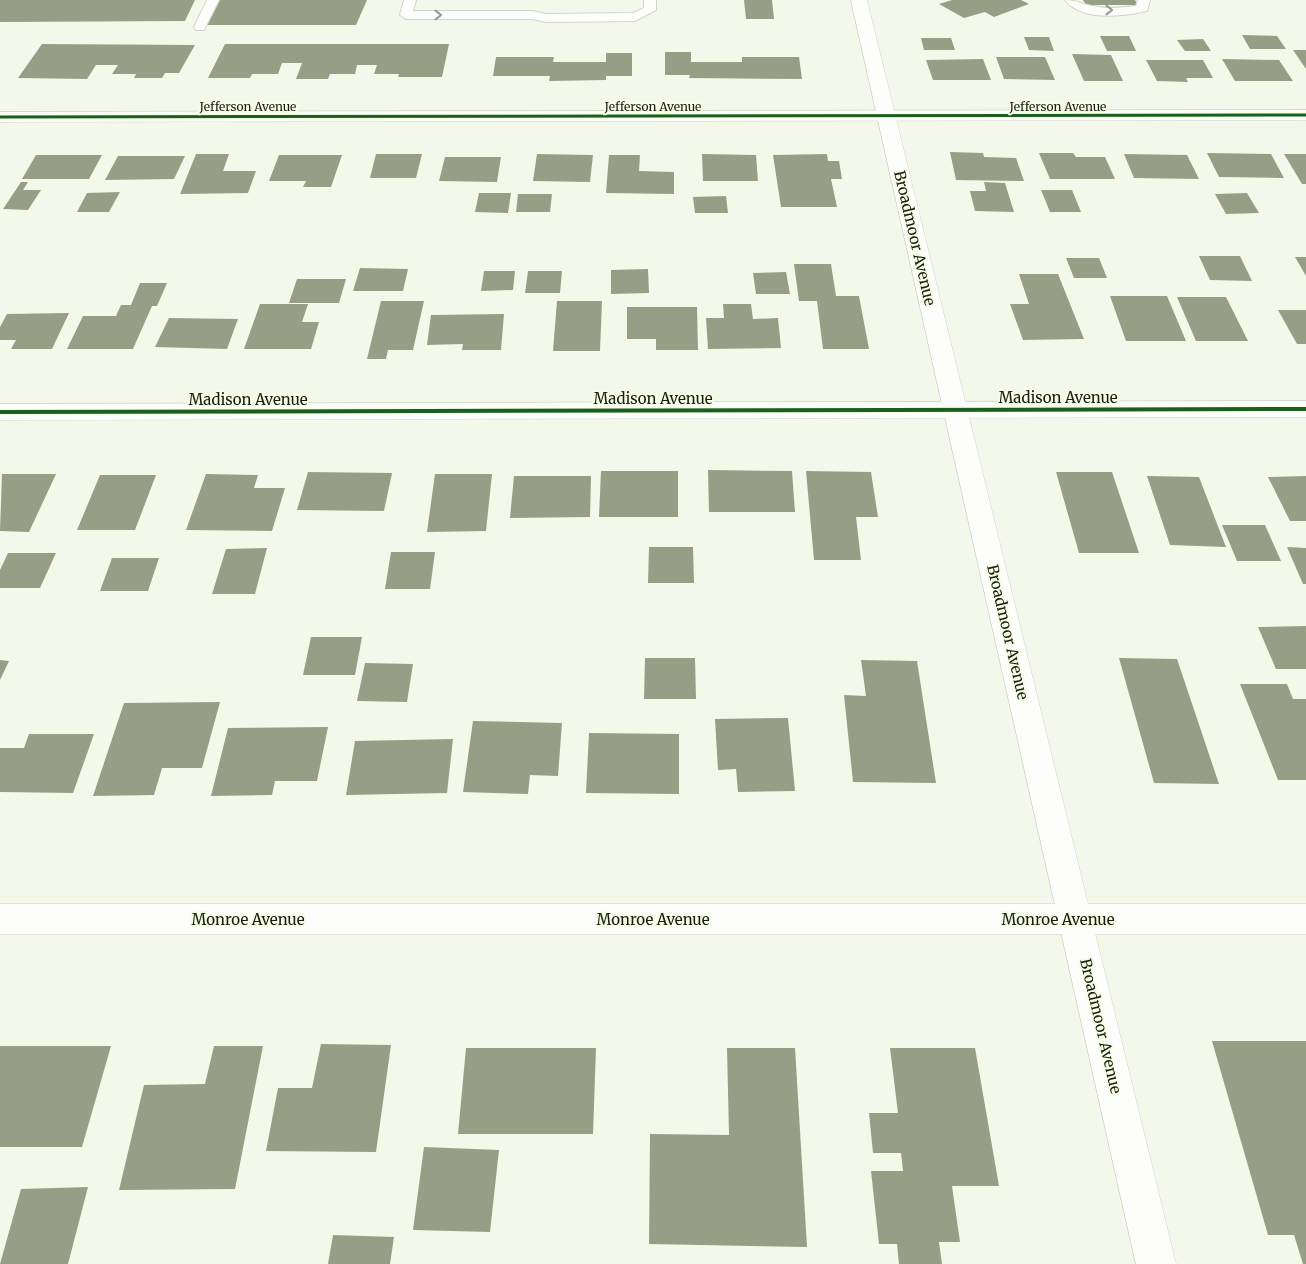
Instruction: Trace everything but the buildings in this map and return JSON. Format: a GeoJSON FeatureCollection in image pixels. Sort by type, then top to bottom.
{"type":"FeatureCollection","features":[{"type":"Feature","properties":{"kind":"street","name":"Broadmoor Avenue"},"geometry":{"type":"LineString","coordinates":[[859,0],[1156,1264]]}},
{"type":"Feature","properties":{"kind":"street","name":"Jefferson Avenue"},"geometry":{"type":"LineString","coordinates":[[0,116],[1306,116]]}},
{"type":"Feature","properties":{"kind":"street","name":"Madison Avenue"},"geometry":{"type":"LineString","coordinates":[[0,412],[1306,409]]}},
{"type":"Feature","properties":{"kind":"street","name":"Monroe Avenue"},"geometry":{"type":"LineString","coordinates":[[0,919],[1306,919]]}},
{"type":"Feature","properties":{"kind":"lane"},"geometry":{"type":"LineString","coordinates":[[200,27],[213,0]]}},
{"type":"Feature","properties":{"kind":"lane"},"geometry":{"type":"LineString","coordinates":[[410,0],[406,16],[532,15],[546,18],[635,17],[650,10],[650,0]]}},
{"type":"Feature","properties":{"kind":"lane"},"geometry":{"type":"LineString","coordinates":[[519,15],[521,0]]}},
{"type":"Feature","properties":{"kind":"lane"},"geometry":{"type":"LineString","coordinates":[[1071,0],[1078,7],[1104,10],[1136,10],[1143,8],[1144,0]]}},
{"type":"Feature","properties":{"kind":"lane"},"geometry":{"type":"LineString","coordinates":[[532,15],[546,11],[615,11],[627,9],[633,3]]}},
{"type":"Feature","properties":{"kind":"cycle path"},"geometry":{"type":"LineString","coordinates":[[0,117],[1306,115]]}},
{"type":"Feature","properties":{"kind":"cycle path"},"geometry":{"type":"LineString","coordinates":[[0,412],[1306,409]]}}]}
